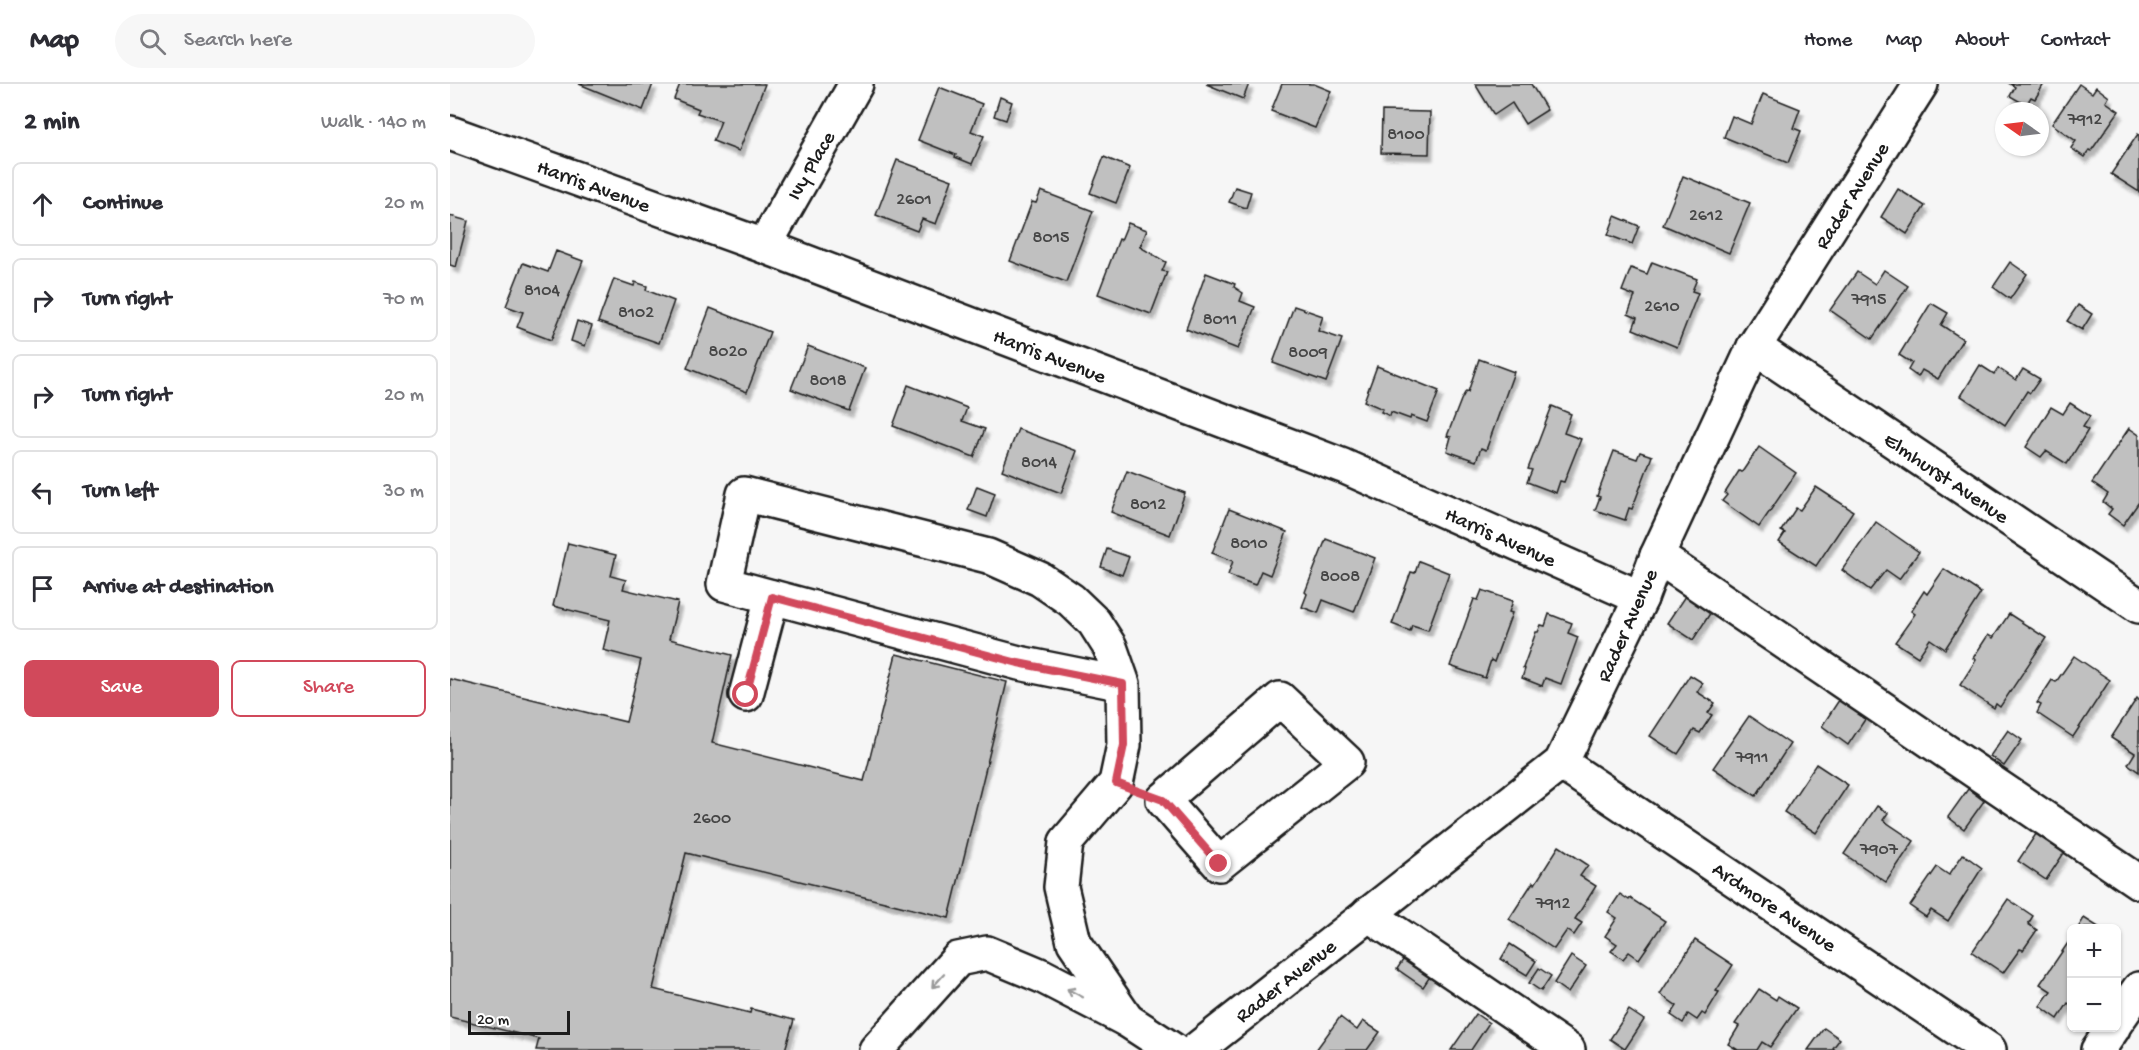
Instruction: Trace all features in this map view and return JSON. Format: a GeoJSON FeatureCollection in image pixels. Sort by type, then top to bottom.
{"type":"FeatureCollection","features":[{"type":"Feature","properties":{"kind":"street","name":"Ivy Place"},"geometry":{"type":"LineString","coordinates":[[764,246],[856,84]]}},
{"type":"Feature","properties":{"kind":"street","name":"Rader Avenue"},"geometry":{"type":"LineString","coordinates":[[1196,1050],[1561,763],[1641,598],[1657,556],[1754,347],[1921,84]]}},
{"type":"Feature","properties":{"kind":"street","name":"Harris Avenue"},"geometry":{"type":"LineString","coordinates":[[450,134],[764,246],[1343,466],[1641,598]]}},
{"type":"Feature","properties":{"kind":"street","name":"Elmhurst Avenue"},"geometry":{"type":"LineString","coordinates":[[1754,347],[2139,606]]}},
{"type":"Feature","properties":{"kind":"street"},"geometry":{"type":"LineString","coordinates":[[1123,684],[1018,663],[724,584],[744,494],[988,556],[1040,579],[1071,600],[1094,622],[1110,647],[1123,684],[1124,745],[1116,783],[1066,842],[1061,887],[1074,942],[1127,1020]]}},
{"type":"Feature","properties":{"kind":"street"},"geometry":{"type":"LineString","coordinates":[[1657,556],[2139,882]]}},
{"type":"Feature","properties":{"kind":"street"},"geometry":{"type":"LineString","coordinates":[[746,695],[772,597]]}},
{"type":"Feature","properties":{"kind":"street"},"geometry":{"type":"LineString","coordinates":[[1116,783],[1163,800],[1219,864],[1347,762],[1280,699],[1163,800]]}},
{"type":"Feature","properties":{"kind":"street","name":"Ardmore Avenue"},"geometry":{"type":"LineString","coordinates":[[1561,763],[1989,1050]]}},
{"type":"Feature","properties":{"kind":"street"},"geometry":{"type":"LineString","coordinates":[[1368,914],[1568,1050]]}},
{"type":"Feature","properties":{"kind":"street"},"geometry":{"type":"LineString","coordinates":[[876,1050],[958,959],[987,953],[1042,976],[1127,1020],[1173,1050]]}},
{"type":"Feature","properties":{"kind":"street"},"geometry":{"type":"LineString","coordinates":[[2121,1015],[2139,989]]}},
{"type":"Feature","properties":{"kind":"street"},"geometry":{"type":"LineString","coordinates":[[2098,1050],[2110,1032]]}},
{"type":"Feature","properties":{"kind":"building"},"geometry":{"type":"Polygon","coordinates":[[[579,84],[653,84],[643,110],[579,84]]]}},
{"type":"Feature","properties":{"kind":"building"},"geometry":{"type":"Polygon","coordinates":[[[680,84],[765,84],[739,151],[713,141],[721,121],[697,113],[699,109],[674,99],[680,84]]]}},
{"type":"Feature","properties":{"kind":"building"},"geometry":{"type":"Polygon","coordinates":[[[1206,84],[1249,84],[1243,99],[1206,84]]]}},
{"type":"Feature","properties":{"kind":"building"},"geometry":{"type":"Polygon","coordinates":[[[1282,84],[1314,84],[1331,91],[1315,128],[1271,111],[1282,84]]]}},
{"type":"Feature","properties":{"kind":"building"},"geometry":{"type":"Polygon","coordinates":[[[1475,84],[1531,84],[1547,110],[1525,124],[1512,103],[1494,115],[1475,84]]]}},
{"type":"Feature","properties":{"kind":"building"},"geometry":{"type":"Polygon","coordinates":[[[2010,84],[2044,84],[2035,99],[2031,97],[2028,102],[2021,102],[2010,96],[2015,87],[2010,84]]]}},
{"type":"Feature","properties":{"kind":"building"},"geometry":{"type":"Polygon","coordinates":[[[2079,84],[2092,93],[2096,87],[2109,97],[2106,102],[2119,111],[2091,151],[2089,150],[2084,157],[2071,148],[2076,141],[2052,124],[2079,84]]]}},
{"type":"Feature","properties":{"kind":"building"},"geometry":{"type":"Polygon","coordinates":[[[939,87],[982,104],[971,131],[984,136],[972,164],[918,140],[939,87]]]}},
{"type":"Feature","properties":{"kind":"building"},"geometry":{"type":"Polygon","coordinates":[[[1763,94],[1800,109],[1793,128],[1801,131],[1788,163],[1724,137],[1732,116],[1751,124],[1763,94]]]}},
{"type":"Feature","properties":{"kind":"building"},"geometry":{"type":"Polygon","coordinates":[[[1000,97],[1012,102],[1006,120],[994,116],[1000,97]]]}},
{"type":"Feature","properties":{"kind":"building"},"geometry":{"type":"Polygon","coordinates":[[[1382,111],[1430,112],[1429,154],[1381,153],[1382,111]]]}},
{"type":"Feature","properties":{"kind":"building"},"geometry":{"type":"Polygon","coordinates":[[[2139,135],[2139,192],[2111,174],[2139,135]]]}},
{"type":"Feature","properties":{"kind":"building"},"geometry":{"type":"Polygon","coordinates":[[[1104,157],[1130,168],[1116,203],[1090,193],[1104,157]]]}},
{"type":"Feature","properties":{"kind":"building"},"geometry":{"type":"Polygon","coordinates":[[[897,160],[952,180],[936,224],[922,219],[917,231],[876,215],[897,160]]]}},
{"type":"Feature","properties":{"kind":"building"},"geometry":{"type":"Polygon","coordinates":[[[1683,176],[1750,203],[1729,253],[1663,225],[1683,176]]]}},
{"type":"Feature","properties":{"kind":"building"},"geometry":{"type":"Polygon","coordinates":[[[1235,187],[1251,192],[1246,208],[1229,202],[1235,187]]]}},
{"type":"Feature","properties":{"kind":"building"},"geometry":{"type":"Polygon","coordinates":[[[1898,189],[1925,206],[1907,234],[1881,217],[1898,189]]]}},
{"type":"Feature","properties":{"kind":"building"},"geometry":{"type":"Polygon","coordinates":[[[1041,191],[1093,211],[1066,282],[1010,261],[1032,202],[1036,203],[1041,191]]]}},
{"type":"Feature","properties":{"kind":"building"},"geometry":{"type":"Polygon","coordinates":[[[450,216],[468,221],[456,267],[450,265],[450,216]]]}},
{"type":"Feature","properties":{"kind":"building"},"geometry":{"type":"Polygon","coordinates":[[[1615,216],[1639,226],[1632,244],[1608,235],[1615,216]]]}},
{"type":"Feature","properties":{"kind":"building"},"geometry":{"type":"Polygon","coordinates":[[[1128,223],[1147,230],[1140,247],[1166,262],[1162,271],[1167,272],[1151,314],[1098,294],[1119,239],[1121,240],[1128,223]]]}},
{"type":"Feature","properties":{"kind":"building"},"geometry":{"type":"Polygon","coordinates":[[[556,251],[583,261],[551,340],[517,327],[523,312],[506,306],[523,263],[548,272],[556,251]]]}},
{"type":"Feature","properties":{"kind":"building"},"geometry":{"type":"Polygon","coordinates":[[[1652,262],[1697,279],[1692,291],[1698,293],[1677,347],[1633,329],[1637,318],[1628,314],[1635,296],[1622,291],[1631,268],[1647,274],[1652,262]]]}},
{"type":"Feature","properties":{"kind":"building"},"geometry":{"type":"Polygon","coordinates":[[[2010,262],[2027,274],[2010,299],[1993,287],[2010,262]]]}},
{"type":"Feature","properties":{"kind":"building"},"geometry":{"type":"Polygon","coordinates":[[[1884,270],[1908,286],[1872,339],[1830,310],[1857,272],[1875,284],[1884,270]]]}},
{"type":"Feature","properties":{"kind":"building"},"geometry":{"type":"Polygon","coordinates":[[[1206,273],[1235,284],[1234,287],[1243,293],[1240,301],[1255,307],[1238,349],[1186,329],[1206,273]]]}},
{"type":"Feature","properties":{"kind":"building"},"geometry":{"type":"Polygon","coordinates":[[[614,279],[634,286],[635,282],[647,286],[646,290],[674,301],[659,343],[598,322],[614,279]]]}},
{"type":"Feature","properties":{"kind":"building"},"geometry":{"type":"Polygon","coordinates":[[[1931,303],[1948,313],[1941,325],[1963,339],[1938,379],[1922,370],[1918,377],[1908,370],[1912,363],[1899,355],[1931,303]]]}},
{"type":"Feature","properties":{"kind":"building"},"geometry":{"type":"Polygon","coordinates":[[[2078,305],[2092,314],[2082,330],[2067,321],[2078,305]]]}},
{"type":"Feature","properties":{"kind":"building"},"geometry":{"type":"Polygon","coordinates":[[[1294,306],[1323,316],[1318,331],[1342,339],[1326,382],[1273,363],[1294,306]]]}},
{"type":"Feature","properties":{"kind":"building"},"geometry":{"type":"Polygon","coordinates":[[[710,308],[770,332],[747,392],[687,368],[710,308]]]}},
{"type":"Feature","properties":{"kind":"building"},"geometry":{"type":"Polygon","coordinates":[[[577,321],[592,326],[585,346],[571,341],[577,321]]]}},
{"type":"Feature","properties":{"kind":"building"},"geometry":{"type":"Polygon","coordinates":[[[808,346],[865,368],[849,411],[791,389],[808,346]]]}},
{"type":"Feature","properties":{"kind":"building"},"geometry":{"type":"Polygon","coordinates":[[[1479,359],[1514,372],[1486,450],[1481,448],[1476,461],[1447,451],[1451,437],[1447,436],[1461,400],[1466,391],[1468,392],[1479,359]]]}},
{"type":"Feature","properties":{"kind":"building"},"geometry":{"type":"Polygon","coordinates":[[[1980,365],[1994,374],[1998,368],[2016,380],[2023,369],[2040,379],[2030,393],[2027,391],[2005,425],[1961,396],[1980,365]]]}},
{"type":"Feature","properties":{"kind":"building"},"geometry":{"type":"Polygon","coordinates":[[[1377,366],[1439,391],[1427,422],[1391,412],[1390,416],[1381,412],[1383,409],[1364,401],[1377,366]]]}},
{"type":"Feature","properties":{"kind":"building"},"geometry":{"type":"Polygon","coordinates":[[[908,385],[967,408],[962,421],[985,429],[974,457],[893,426],[908,385]]]}},
{"type":"Feature","properties":{"kind":"building"},"geometry":{"type":"Polygon","coordinates":[[[2070,403],[2090,416],[2083,427],[2088,430],[2067,464],[2046,451],[2041,457],[2026,447],[2051,407],[2063,414],[2070,403]]]}},
{"type":"Feature","properties":{"kind":"building"},"geometry":{"type":"Polygon","coordinates":[[[1552,406],[1571,414],[1564,433],[1581,439],[1564,482],[1560,481],[1556,493],[1527,482],[1532,470],[1528,469],[1552,406]]]}},
{"type":"Feature","properties":{"kind":"building"},"geometry":{"type":"Polygon","coordinates":[[[2129,428],[2139,435],[2139,502],[2123,525],[2108,514],[2112,509],[2103,502],[2108,494],[2092,483],[2129,428]]]}},
{"type":"Feature","properties":{"kind":"building"},"geometry":{"type":"Polygon","coordinates":[[[1018,429],[1077,451],[1061,493],[1002,470],[1018,429]]]}},
{"type":"Feature","properties":{"kind":"building"},"geometry":{"type":"Polygon","coordinates":[[[1759,447],[1796,473],[1759,527],[1722,501],[1739,471],[1742,472],[1759,447]]]}},
{"type":"Feature","properties":{"kind":"building"},"geometry":{"type":"Polygon","coordinates":[[[1614,451],[1637,459],[1640,452],[1652,456],[1632,509],[1629,508],[1625,520],[1595,510],[1600,497],[1597,496],[1614,451]]]}},
{"type":"Feature","properties":{"kind":"building"},"geometry":{"type":"Polygon","coordinates":[[[1127,471],[1185,493],[1170,535],[1111,512],[1127,471]]]}},
{"type":"Feature","properties":{"kind":"building"},"geometry":{"type":"Polygon","coordinates":[[[977,486],[995,493],[987,517],[968,510],[977,486]]]}},
{"type":"Feature","properties":{"kind":"building"},"geometry":{"type":"Polygon","coordinates":[[[1816,487],[1853,511],[1816,566],[1779,542],[1785,533],[1781,531],[1796,508],[1800,510],[1816,487]]]}},
{"type":"Feature","properties":{"kind":"building"},"geometry":{"type":"Polygon","coordinates":[[[1229,509],[1287,532],[1270,575],[1261,571],[1255,585],[1228,575],[1233,561],[1212,553],[1229,509]]]}},
{"type":"Feature","properties":{"kind":"building"},"geometry":{"type":"Polygon","coordinates":[[[1876,522],[1919,552],[1899,579],[1886,570],[1870,590],[1842,570],[1876,522]]]}},
{"type":"Feature","properties":{"kind":"building"},"geometry":{"type":"Polygon","coordinates":[[[1326,539],[1375,558],[1354,612],[1323,600],[1318,613],[1302,607],[1307,594],[1305,592],[1326,539]]]}},
{"type":"Feature","properties":{"kind":"building"},"geometry":{"type":"Polygon","coordinates":[[[568,543],[616,555],[611,576],[626,580],[623,589],[678,602],[669,639],[732,655],[712,743],[864,781],[896,654],[1007,682],[949,918],[686,853],[653,989],[750,1013],[751,1009],[794,1020],[785,1050],[536,1050],[539,1039],[450,1017],[450,679],[626,722],[641,660],[603,650],[610,620],[553,606],[568,543]]]}},
{"type":"Feature","properties":{"kind":"building"},"geometry":{"type":"Polygon","coordinates":[[[1107,549],[1129,557],[1122,575],[1101,567],[1107,549]]]}},
{"type":"Feature","properties":{"kind":"building"},"geometry":{"type":"Polygon","coordinates":[[[1419,561],[1449,573],[1428,630],[1412,625],[1410,631],[1392,624],[1411,572],[1415,573],[1419,561]]]}},
{"type":"Feature","properties":{"kind":"building"},"geometry":{"type":"Polygon","coordinates":[[[1944,569],[1981,593],[1945,649],[1930,639],[1918,657],[1895,642],[1915,614],[1911,611],[1924,591],[1927,594],[1944,569]]]}},
{"type":"Feature","properties":{"kind":"building"},"geometry":{"type":"Polygon","coordinates":[[[1482,590],[1513,601],[1509,612],[1512,613],[1494,662],[1491,660],[1485,678],[1450,666],[1474,599],[1478,600],[1482,590]]]}},
{"type":"Feature","properties":{"kind":"building"},"geometry":{"type":"Polygon","coordinates":[[[1685,596],[1711,612],[1693,640],[1667,623],[1685,596]]]}},
{"type":"Feature","properties":{"kind":"building"},"geometry":{"type":"Polygon","coordinates":[[[1549,614],[1572,623],[1568,633],[1578,637],[1561,684],[1545,678],[1542,686],[1522,678],[1525,669],[1523,668],[1536,632],[1541,625],[1545,626],[1549,614]]]}},
{"type":"Feature","properties":{"kind":"building"},"geometry":{"type":"Polygon","coordinates":[[[2009,614],[2046,638],[2000,707],[1996,704],[1994,708],[1960,685],[1976,660],[1973,658],[1988,635],[1993,638],[2009,614]]]}},
{"type":"Feature","properties":{"kind":"building"},"geometry":{"type":"Polygon","coordinates":[[[2074,656],[2110,680],[2073,737],[2037,713],[2041,705],[2037,703],[2052,680],[2056,682],[2074,656]]]}},
{"type":"Feature","properties":{"kind":"building"},"geometry":{"type":"Polygon","coordinates":[[[1690,675],[1703,683],[1697,692],[1715,703],[1708,713],[1712,715],[1700,733],[1694,730],[1678,754],[1650,736],[1690,675]]]}},
{"type":"Feature","properties":{"kind":"building"},"geometry":{"type":"Polygon","coordinates":[[[1841,697],[1868,715],[1848,745],[1822,726],[1841,697]]]}},
{"type":"Feature","properties":{"kind":"building"},"geometry":{"type":"Polygon","coordinates":[[[2137,698],[2139,700],[2139,772],[2128,764],[2135,753],[2111,738],[2137,698]]]}},
{"type":"Feature","properties":{"kind":"building"},"geometry":{"type":"Polygon","coordinates":[[[1749,716],[1790,744],[1756,796],[1713,768],[1749,716]]]}},
{"type":"Feature","properties":{"kind":"building"},"geometry":{"type":"Polygon","coordinates":[[[2008,730],[2022,740],[2004,766],[1990,756],[2008,730]]]}},
{"type":"Feature","properties":{"kind":"building"},"geometry":{"type":"Polygon","coordinates":[[[1816,764],[1848,785],[1816,833],[1784,812],[1816,764]]]}},
{"type":"Feature","properties":{"kind":"building"},"geometry":{"type":"Polygon","coordinates":[[[1968,789],[1984,801],[1964,829],[1948,817],[1968,789]]]}},
{"type":"Feature","properties":{"kind":"building"},"geometry":{"type":"Polygon","coordinates":[[[1877,806],[1888,813],[1883,820],[1914,841],[1886,882],[1844,854],[1877,806]]]}},
{"type":"Feature","properties":{"kind":"building"},"geometry":{"type":"Polygon","coordinates":[[[2036,834],[2064,853],[2046,880],[2018,861],[2036,834]]]}},
{"type":"Feature","properties":{"kind":"building"},"geometry":{"type":"Polygon","coordinates":[[[1559,846],[1588,865],[1580,876],[1596,886],[1575,919],[1582,923],[1574,935],[1567,930],[1554,949],[1509,919],[1559,846]]]}},
{"type":"Feature","properties":{"kind":"building"},"geometry":{"type":"Polygon","coordinates":[[[1963,854],[1982,868],[1948,921],[1931,910],[1926,917],[1910,906],[1937,867],[1949,875],[1963,854]]]}},
{"type":"Feature","properties":{"kind":"building"},"geometry":{"type":"Polygon","coordinates":[[[1620,894],[1665,921],[1639,959],[1629,952],[1623,959],[1611,951],[1617,944],[1605,936],[1617,918],[1608,912],[1620,894]]]}},
{"type":"Feature","properties":{"kind":"building"},"geometry":{"type":"Polygon","coordinates":[[[2008,899],[2033,916],[2028,924],[2037,930],[2003,973],[1972,952],[2008,899]]]}},
{"type":"Feature","properties":{"kind":"building"},"geometry":{"type":"Polygon","coordinates":[[[2084,918],[2094,924],[2080,924],[2084,918]]]}},
{"type":"Feature","properties":{"kind":"building"},"geometry":{"type":"Polygon","coordinates":[[[1695,940],[1733,965],[1716,991],[1719,992],[1705,1015],[1702,1013],[1697,1020],[1688,1014],[1683,1023],[1671,1015],[1677,1006],[1660,994],[1695,940]]]}},
{"type":"Feature","properties":{"kind":"building"},"geometry":{"type":"Polygon","coordinates":[[[1510,944],[1536,961],[1527,975],[1501,959],[1510,944]]]}},
{"type":"Feature","properties":{"kind":"building"},"geometry":{"type":"Polygon","coordinates":[[[2067,944],[2067,1005],[2058,1019],[2040,1006],[2051,991],[2040,984],[2067,944]]]}},
{"type":"Feature","properties":{"kind":"building"},"geometry":{"type":"Polygon","coordinates":[[[1407,954],[1433,972],[1423,987],[1397,969],[1407,954]]]}},
{"type":"Feature","properties":{"kind":"building"},"geometry":{"type":"Polygon","coordinates":[[[1571,956],[1586,966],[1568,993],[1554,983],[1571,956]]]}},
{"type":"Feature","properties":{"kind":"building"},"geometry":{"type":"Polygon","coordinates":[[[1539,968],[1551,976],[1541,991],[1529,983],[1539,968]]]}},
{"type":"Feature","properties":{"kind":"building"},"geometry":{"type":"Polygon","coordinates":[[[1759,989],[1776,1000],[1778,996],[1797,1008],[1770,1047],[1762,1042],[1757,1050],[1738,1050],[1728,1044],[1739,1026],[1735,1024],[1759,989]]]}},
{"type":"Feature","properties":{"kind":"building"},"geometry":{"type":"Polygon","coordinates":[[[1629,1010],[1644,1020],[1625,1049],[1610,1039],[1629,1010]]]}},
{"type":"Feature","properties":{"kind":"building"},"geometry":{"type":"Polygon","coordinates":[[[1476,1014],[1489,1023],[1471,1050],[1451,1050],[1476,1014]]]}},
{"type":"Feature","properties":{"kind":"building"},"geometry":{"type":"Polygon","coordinates":[[[1340,1017],[1357,1030],[1363,1021],[1380,1032],[1367,1050],[1316,1050],[1340,1017]]]}},
{"type":"Feature","properties":{"kind":"building"},"geometry":{"type":"Polygon","coordinates":[[[1824,1028],[1840,1039],[1833,1048],[1835,1050],[1808,1050],[1824,1028]]]}},
{"type":"Feature","properties":{"kind":"route"},"geometry":{"type":"LineString","coordinates":[[746,695],[772,597],[1018,663],[1123,684],[1124,745],[1116,783],[1163,800],[1219,864]]}}]}
